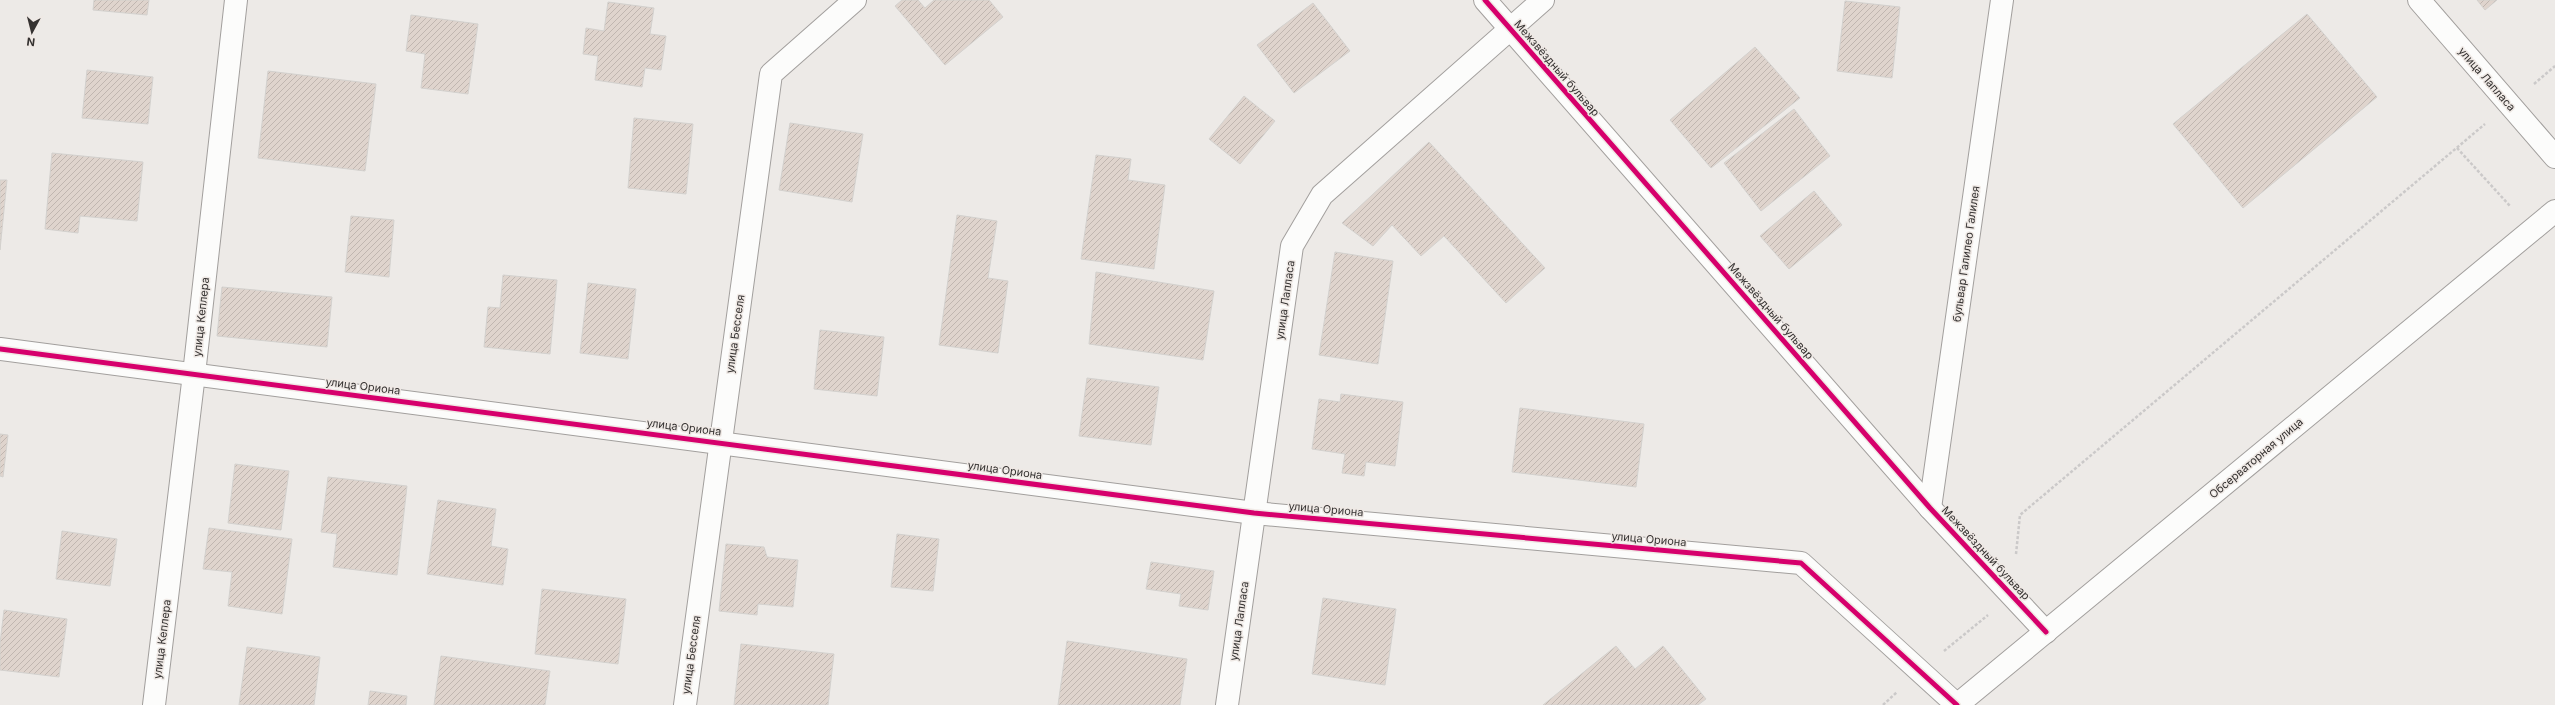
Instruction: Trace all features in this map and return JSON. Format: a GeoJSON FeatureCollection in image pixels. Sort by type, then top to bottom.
{"type":"FeatureCollection","features":[{"type":"Feature","properties":{"kind":"street","name":"улица Кеплера"},"geometry":{"type":"LineString","coordinates":[[154,705],[194,374],[236,0]]}},
{"type":"Feature","properties":{"kind":"street","name":"улица Бесселя"},"geometry":{"type":"LineString","coordinates":[[685,705],[770,74],[855,0]]}},
{"type":"Feature","properties":{"kind":"street","name":"Межзвёздный бульвар"},"geometry":{"type":"LineString","coordinates":[[1485,0],[1930,508],[2046,632]]}},
{"type":"Feature","properties":{"kind":"street","name":"улица Лапласа"},"geometry":{"type":"LineString","coordinates":[[1228,705],[1292,246],[1322,195],[1543,0]]}},
{"type":"Feature","properties":{"kind":"street","name":"бульвар Галилео Галилея"},"geometry":{"type":"LineString","coordinates":[[1930,508],[2002,0]]}},
{"type":"Feature","properties":{"kind":"street","name":"улица Лапласа"},"geometry":{"type":"LineString","coordinates":[[2419,0],[2555,157]]}},
{"type":"Feature","properties":{"kind":"street","name":"Обсерваторная улица"},"geometry":{"type":"LineString","coordinates":[[1957,705],[2555,211]]}},
{"type":"Feature","properties":{"kind":"street","name":"улица Ориона"},"geometry":{"type":"LineString","coordinates":[[0,349],[1254,513],[1801,563],[1957,705]]}},
{"type":"Feature","properties":{"kind":"path"},"geometry":{"type":"LineString","coordinates":[[1883,705],[1920,671],[2012,596],[2020,515],[2555,66]]}},
{"type":"Feature","properties":{"kind":"path"},"geometry":{"type":"LineString","coordinates":[[2457,148],[2532,231]]}},
{"type":"Feature","properties":{"kind":"building"},"geometry":{"type":"Polygon","coordinates":[[[94,0],[149,0],[147,15],[93,10],[94,0]]]}},
{"type":"Feature","properties":{"kind":"building"},"geometry":{"type":"Polygon","coordinates":[[[902,0],[918,0],[925,8],[934,0],[989,0],[1003,17],[945,65],[895,6],[902,0]]]}},
{"type":"Feature","properties":{"kind":"building"},"geometry":{"type":"Polygon","coordinates":[[[2477,0],[2497,0],[2485,10],[2477,0]]]}},
{"type":"Feature","properties":{"kind":"building"},"geometry":{"type":"Polygon","coordinates":[[[1845,1],[1900,7],[1892,78],[1837,71],[1845,1]]]}},
{"type":"Feature","properties":{"kind":"building"},"geometry":{"type":"Polygon","coordinates":[[[608,2],[654,8],[650,34],[666,36],[661,70],[645,68],[642,87],[595,80],[598,56],[583,54],[586,28],[604,31],[608,2]]]}},
{"type":"Feature","properties":{"kind":"building"},"geometry":{"type":"Polygon","coordinates":[[[1313,3],[1350,51],[1294,93],[1257,45],[1313,3]]]}},
{"type":"Feature","properties":{"kind":"building"},"geometry":{"type":"Polygon","coordinates":[[[2307,14],[2377,97],[2243,208],[2173,124],[2307,14]]]}},
{"type":"Feature","properties":{"kind":"building"},"geometry":{"type":"Polygon","coordinates":[[[411,15],[478,24],[468,94],[421,88],[425,54],[406,51],[411,15]]]}},
{"type":"Feature","properties":{"kind":"building"},"geometry":{"type":"Polygon","coordinates":[[[1755,47],[1800,98],[1711,168],[1670,120],[1755,47]]]}},
{"type":"Feature","properties":{"kind":"building"},"geometry":{"type":"Polygon","coordinates":[[[87,70],[153,77],[148,124],[82,118],[87,70]]]}},
{"type":"Feature","properties":{"kind":"building"},"geometry":{"type":"Polygon","coordinates":[[[268,71],[376,84],[365,171],[258,158],[268,71]]]}},
{"type":"Feature","properties":{"kind":"building"},"geometry":{"type":"Polygon","coordinates":[[[1244,96],[1275,121],[1240,164],[1209,139],[1244,96]]]}},
{"type":"Feature","properties":{"kind":"building"},"geometry":{"type":"Polygon","coordinates":[[[1794,109],[1830,156],[1761,211],[1724,163],[1794,109]]]}},
{"type":"Feature","properties":{"kind":"building"},"geometry":{"type":"Polygon","coordinates":[[[634,118],[693,124],[686,194],[628,188],[634,118]]]}},
{"type":"Feature","properties":{"kind":"building"},"geometry":{"type":"Polygon","coordinates":[[[790,123],[863,134],[852,202],[779,190],[790,123]]]}},
{"type":"Feature","properties":{"kind":"building"},"geometry":{"type":"Polygon","coordinates":[[[1429,142],[1545,268],[1506,303],[1444,236],[1421,256],[1392,225],[1373,246],[1342,223],[1429,142]]]}},
{"type":"Feature","properties":{"kind":"building"},"geometry":{"type":"Polygon","coordinates":[[[52,153],[143,162],[137,221],[80,216],[78,233],[45,229],[52,153]]]}},
{"type":"Feature","properties":{"kind":"building"},"geometry":{"type":"Polygon","coordinates":[[[1096,155],[1131,159],[1128,180],[1165,185],[1154,269],[1081,259],[1096,155]]]}},
{"type":"Feature","properties":{"kind":"building"},"geometry":{"type":"Polygon","coordinates":[[[0,180],[7,180],[0,250],[0,180]]]}},
{"type":"Feature","properties":{"kind":"building"},"geometry":{"type":"Polygon","coordinates":[[[1814,191],[1842,225],[1789,269],[1760,236],[1814,191]]]}},
{"type":"Feature","properties":{"kind":"building"},"geometry":{"type":"Polygon","coordinates":[[[957,215],[997,221],[988,278],[1008,281],[998,353],[939,345],[957,215]]]}},
{"type":"Feature","properties":{"kind":"building"},"geometry":{"type":"Polygon","coordinates":[[[351,216],[394,220],[389,277],[345,272],[351,216]]]}},
{"type":"Feature","properties":{"kind":"building"},"geometry":{"type":"Polygon","coordinates":[[[1335,252],[1393,261],[1378,364],[1319,355],[1335,252]]]}},
{"type":"Feature","properties":{"kind":"building"},"geometry":{"type":"Polygon","coordinates":[[[1096,272],[1214,291],[1203,360],[1089,344],[1096,272]]]}},
{"type":"Feature","properties":{"kind":"building"},"geometry":{"type":"Polygon","coordinates":[[[503,275],[557,280],[550,354],[484,347],[488,307],[500,308],[503,275]]]}},
{"type":"Feature","properties":{"kind":"building"},"geometry":{"type":"Polygon","coordinates":[[[588,283],[636,289],[628,359],[580,353],[588,283]]]}},
{"type":"Feature","properties":{"kind":"building"},"geometry":{"type":"Polygon","coordinates":[[[222,287],[332,297],[327,347],[217,336],[222,287]]]}},
{"type":"Feature","properties":{"kind":"building"},"geometry":{"type":"Polygon","coordinates":[[[820,330],[884,337],[877,396],[814,389],[820,330]]]}},
{"type":"Feature","properties":{"kind":"building"},"geometry":{"type":"Polygon","coordinates":[[[1087,378],[1159,387],[1151,445],[1079,436],[1087,378]]]}},
{"type":"Feature","properties":{"kind":"building"},"geometry":{"type":"Polygon","coordinates":[[[1341,394],[1403,402],[1395,466],[1366,462],[1364,476],[1342,473],[1345,454],[1312,449],[1319,399],[1340,402],[1341,394]]]}},
{"type":"Feature","properties":{"kind":"building"},"geometry":{"type":"Polygon","coordinates":[[[1520,408],[1644,424],[1636,487],[1512,472],[1520,408]]]}},
{"type":"Feature","properties":{"kind":"building"},"geometry":{"type":"Polygon","coordinates":[[[0,434],[8,435],[3,477],[0,476],[0,434]]]}},
{"type":"Feature","properties":{"kind":"building"},"geometry":{"type":"Polygon","coordinates":[[[235,464],[289,471],[281,530],[228,523],[235,464]]]}},
{"type":"Feature","properties":{"kind":"building"},"geometry":{"type":"Polygon","coordinates":[[[328,477],[407,486],[397,575],[333,567],[337,534],[321,532],[328,477]]]}},
{"type":"Feature","properties":{"kind":"building"},"geometry":{"type":"Polygon","coordinates":[[[438,500],[496,509],[491,546],[508,549],[503,585],[427,574],[438,500]]]}},
{"type":"Feature","properties":{"kind":"building"},"geometry":{"type":"Polygon","coordinates":[[[209,528],[292,539],[282,614],[228,606],[232,572],[203,569],[209,528]]]}},
{"type":"Feature","properties":{"kind":"building"},"geometry":{"type":"Polygon","coordinates":[[[62,531],[117,539],[110,586],[56,579],[62,531]]]}},
{"type":"Feature","properties":{"kind":"building"},"geometry":{"type":"Polygon","coordinates":[[[897,534],[939,539],[933,591],[891,587],[897,534]]]}},
{"type":"Feature","properties":{"kind":"building"},"geometry":{"type":"Polygon","coordinates":[[[726,544],[764,547],[767,557],[798,560],[793,607],[758,604],[757,615],[719,611],[726,544]]]}},
{"type":"Feature","properties":{"kind":"building"},"geometry":{"type":"Polygon","coordinates":[[[1151,562],[1214,571],[1208,610],[1179,606],[1181,594],[1146,589],[1151,562]]]}},
{"type":"Feature","properties":{"kind":"building"},"geometry":{"type":"Polygon","coordinates":[[[542,589],[626,599],[618,664],[535,654],[542,589]]]}},
{"type":"Feature","properties":{"kind":"building"},"geometry":{"type":"Polygon","coordinates":[[[1323,598],[1396,609],[1385,685],[1312,674],[1323,598]]]}},
{"type":"Feature","properties":{"kind":"building"},"geometry":{"type":"Polygon","coordinates":[[[4,610],[67,619],[59,677],[0,670],[0,643],[4,610]]]}},
{"type":"Feature","properties":{"kind":"building"},"geometry":{"type":"Polygon","coordinates":[[[1067,641],[1187,659],[1180,705],[1058,705],[1067,641]]]}},
{"type":"Feature","properties":{"kind":"building"},"geometry":{"type":"Polygon","coordinates":[[[741,644],[834,654],[828,705],[734,705],[741,644]]]}},
{"type":"Feature","properties":{"kind":"building"},"geometry":{"type":"Polygon","coordinates":[[[1616,646],[1635,669],[1663,646],[1706,699],[1698,705],[1543,705],[1616,646]]]}},
{"type":"Feature","properties":{"kind":"building"},"geometry":{"type":"Polygon","coordinates":[[[247,647],[320,657],[314,705],[239,705],[247,647]]]}},
{"type":"Feature","properties":{"kind":"building"},"geometry":{"type":"Polygon","coordinates":[[[441,656],[550,671],[545,705],[434,705],[441,656]]]}},
{"type":"Feature","properties":{"kind":"building"},"geometry":{"type":"Polygon","coordinates":[[[370,691],[407,696],[406,705],[368,705],[370,691]]]}},
{"type":"Feature","properties":{"kind":"cycle path"},"geometry":{"type":"LineString","coordinates":[[1485,0],[1930,508],[2046,632]]}},
{"type":"Feature","properties":{"kind":"cycle path"},"geometry":{"type":"LineString","coordinates":[[0,349],[1254,513],[1801,563],[1957,705]]}}]}
